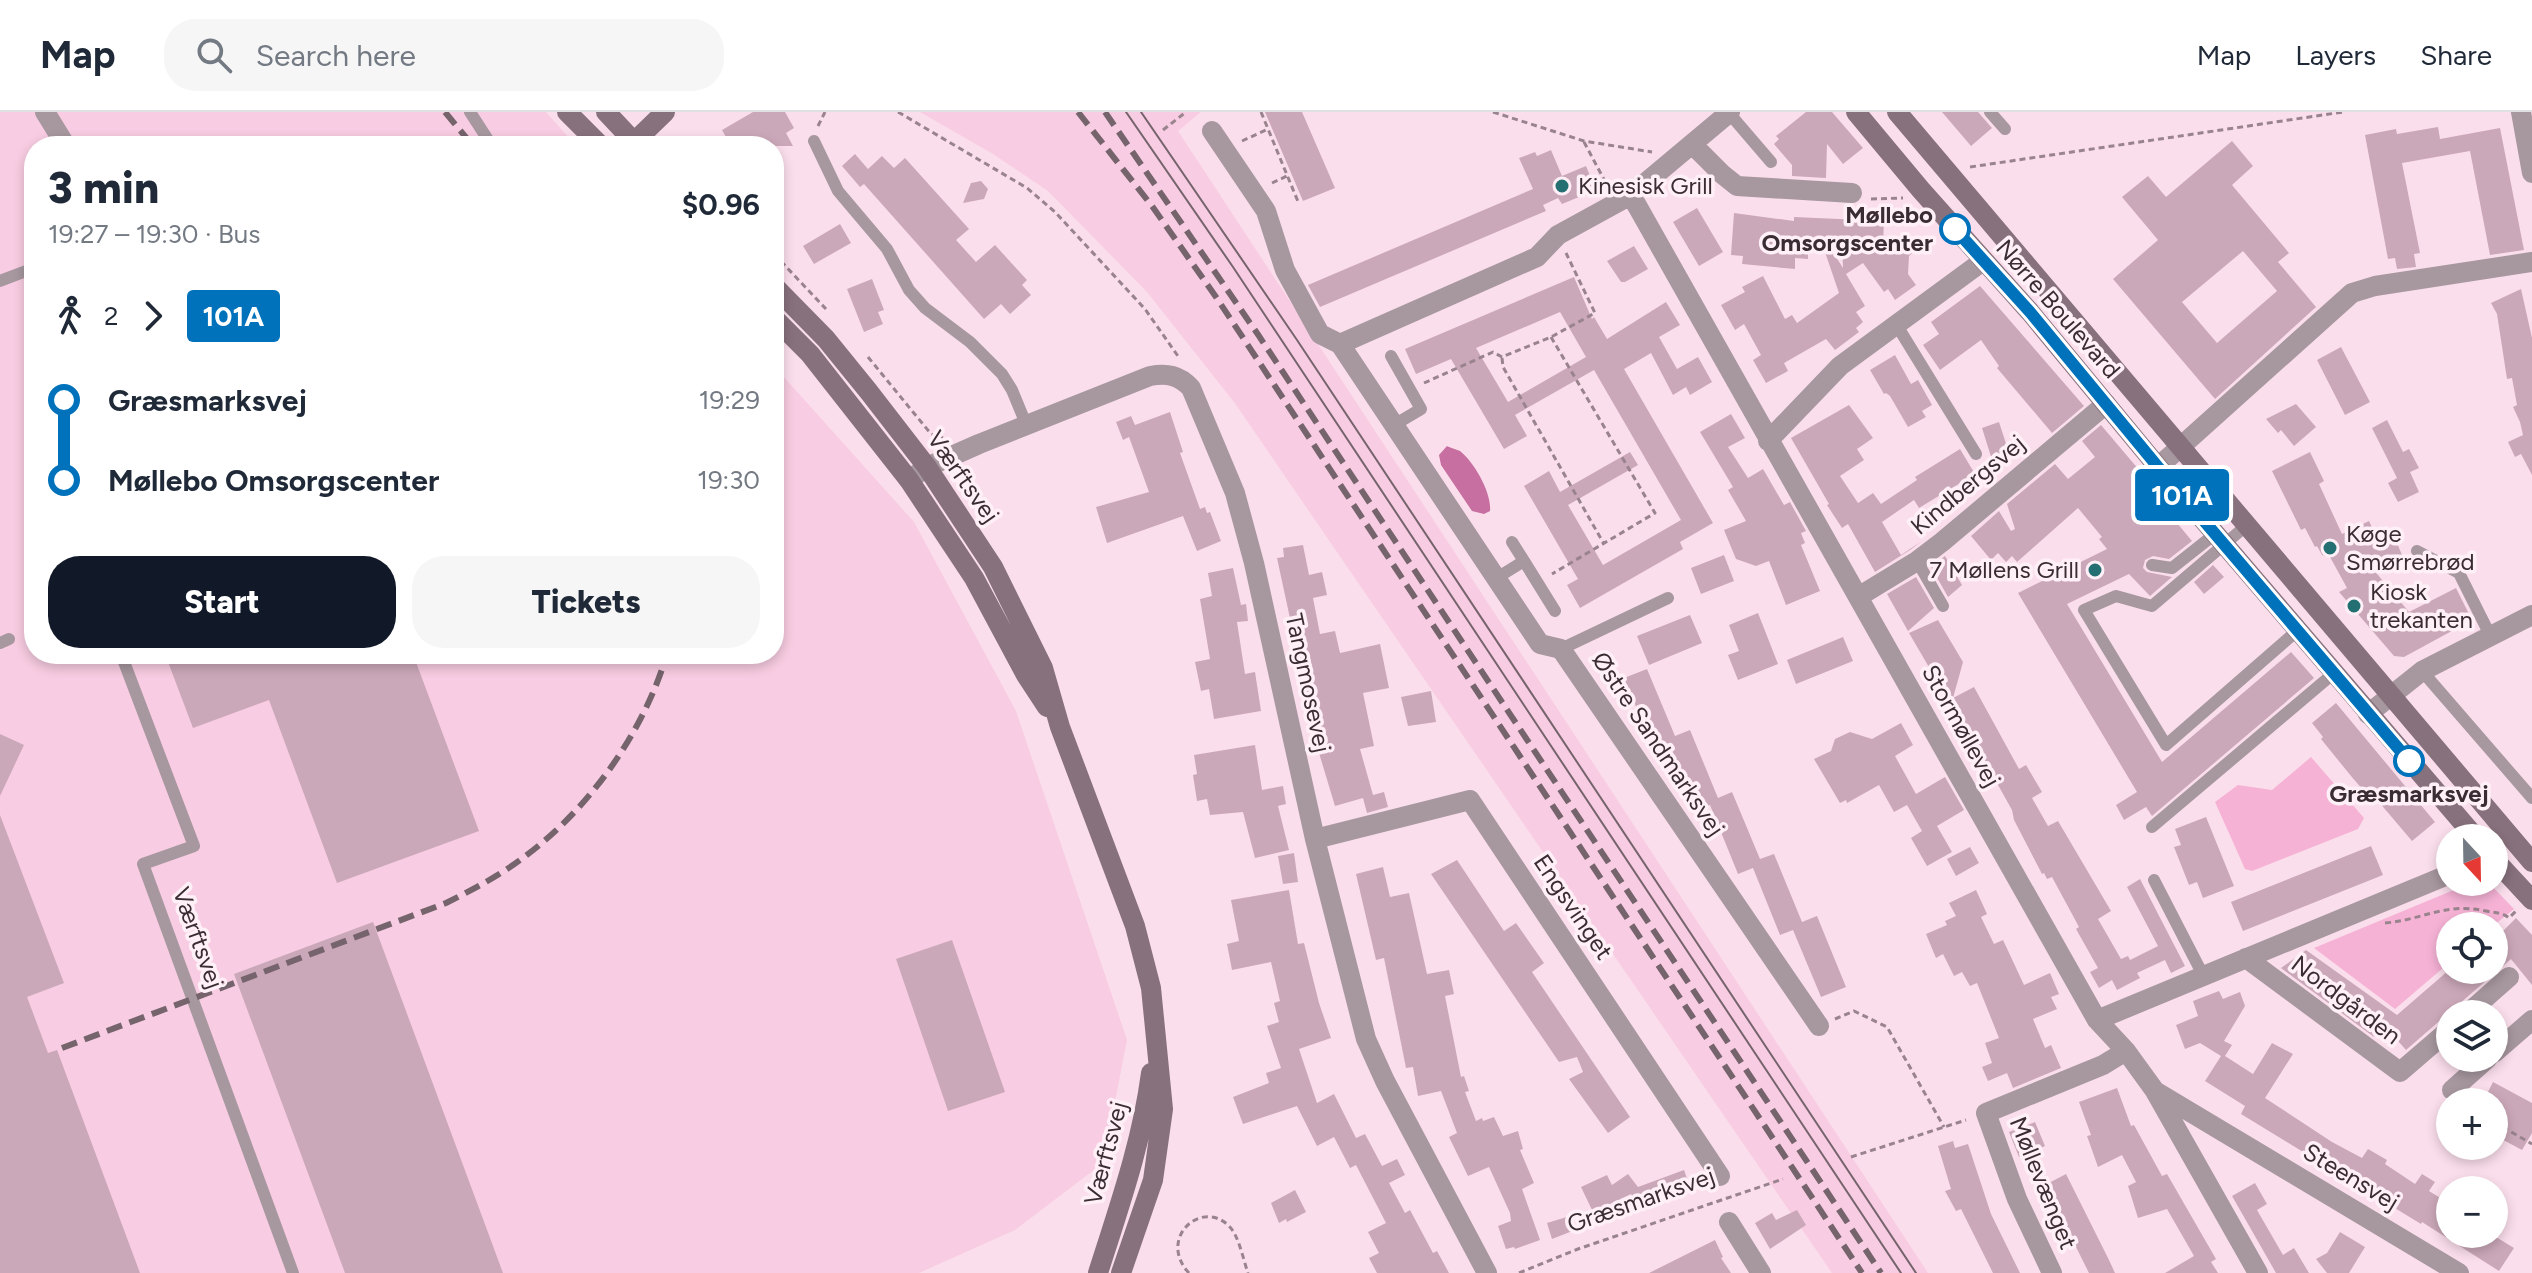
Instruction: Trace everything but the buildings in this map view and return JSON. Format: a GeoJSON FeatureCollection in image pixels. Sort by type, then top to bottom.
{"type":"FeatureCollection","features":[{"type":"Feature","properties":{"kind":"street"},"geometry":{"type":"LineString","coordinates":[[45,112],[60,136]]}},
{"type":"Feature","properties":{"kind":"street"},"geometry":{"type":"LineString","coordinates":[[567,112],[591,136]]}},
{"type":"Feature","properties":{"kind":"street"},"geometry":{"type":"LineString","coordinates":[[606,112],[626,136]]}},
{"type":"Feature","properties":{"kind":"street"},"geometry":{"type":"LineString","coordinates":[[642,136],[665,112]]}},
{"type":"Feature","properties":{"kind":"street","name":"Nørre Boulevard"},"geometry":{"type":"LineString","coordinates":[[1856,112],[2030,312],[2158,467],[2464,824]]}},
{"type":"Feature","properties":{"kind":"street","name":"Nørre Boulevard"},"geometry":{"type":"LineString","coordinates":[[1897,112],[2532,862]]}},
{"type":"Feature","properties":{"kind":"street"},"geometry":{"type":"LineString","coordinates":[[2521,112],[2532,173]]}},
{"type":"Feature","properties":{"kind":"street"},"geometry":{"type":"LineString","coordinates":[[1340,344],[1537,257],[1558,235],[1624,199],[1728,113]]}},
{"type":"Feature","properties":{"kind":"street","name":"Østre Sandmarksvej"},"geometry":{"type":"LineString","coordinates":[[1212,131],[1266,211],[1285,270],[1320,334],[1340,344],[1540,644],[1561,649],[1819,1026]]}},
{"type":"Feature","properties":{"kind":"street"},"geometry":{"type":"LineString","coordinates":[[1685,150],[1737,186],[1852,193]]}},
{"type":"Feature","properties":{"kind":"street","name":"Stormøllevej"},"geometry":{"type":"LineString","coordinates":[[1624,199],[1858,597],[2097,1020],[2126,1051],[2155,1091],[2258,1273]]}},
{"type":"Feature","properties":{"kind":"street"},"geometry":{"type":"LineString","coordinates":[[1768,441],[1840,366],[1983,261]]}},
{"type":"Feature","properties":{"kind":"street"},"geometry":{"type":"LineString","coordinates":[[2158,467],[2352,293],[2375,286],[2532,262]]}},
{"type":"Feature","properties":{"kind":"street","name":"Værftsvej"},"geometry":{"type":"LineString","coordinates":[[784,296],[826,339],[927,467],[993,567],[1043,668],[1060,727],[1135,926],[1151,988],[1163,1109],[1153,1180],[1121,1273]]}},
{"type":"Feature","properties":{"kind":"street","name":"Værftsvej"},"geometry":{"type":"LineString","coordinates":[[784,328],[810,354],[909,480],[974,578],[1026,675],[1060,727]]}},
{"type":"Feature","properties":{"kind":"street"},"geometry":{"type":"LineString","coordinates":[[909,480],[927,467],[1026,424],[1150,376],[1165,374],[1180,378]]}},
{"type":"Feature","properties":{"kind":"street","name":"Tangmosevej"},"geometry":{"type":"LineString","coordinates":[[1180,378],[1191,388],[1235,493],[1254,563],[1315,839],[1366,1039],[1385,1081],[1487,1273]]}},
{"type":"Feature","properties":{"kind":"street","name":"Kindbergsvej"},"geometry":{"type":"LineString","coordinates":[[1858,597],[1917,561],[2106,404]]}},
{"type":"Feature","properties":{"kind":"street"},"geometry":{"type":"LineString","coordinates":[[2368,714],[2422,671],[2532,615]]}},
{"type":"Feature","properties":{"kind":"street","name":"Engsvinget"},"geometry":{"type":"LineString","coordinates":[[1315,839],[1470,800],[1720,1176]]}},
{"type":"Feature","properties":{"kind":"street"},"geometry":{"type":"LineString","coordinates":[[2508,845],[2514,840]]}},
{"type":"Feature","properties":{"kind":"street"},"geometry":{"type":"LineString","coordinates":[[2508,873],[2531,900]]}},
{"type":"Feature","properties":{"kind":"street"},"geometry":{"type":"LineString","coordinates":[[2097,1020],[2436,880]]}},
{"type":"Feature","properties":{"kind":"street","name":"Nordgården"},"geometry":{"type":"LineString","coordinates":[[2246,958],[2400,1072],[2436,1041]]}},
{"type":"Feature","properties":{"kind":"street"},"geometry":{"type":"LineString","coordinates":[[2483,1000],[2509,977]]}},
{"type":"Feature","properties":{"kind":"street"},"geometry":{"type":"LineString","coordinates":[[2508,1041],[2532,1020]]}},
{"type":"Feature","properties":{"kind":"street","name":"Værftsvej"},"geometry":{"type":"LineString","coordinates":[[1098,1273],[1147,1110],[1155,1045]]}},
{"type":"Feature","properties":{"kind":"street"},"geometry":{"type":"LineString","coordinates":[[1986,1113],[2103,1065],[2126,1051]]}},
{"type":"Feature","properties":{"kind":"street"},"geometry":{"type":"LineString","coordinates":[[2454,1088],[2472,1072]]}},
{"type":"Feature","properties":{"kind":"street","name":"Steensvej"},"geometry":{"type":"LineString","coordinates":[[2155,1091],[2459,1273]]}},
{"type":"Feature","properties":{"kind":"street","name":"Møllevænget"},"geometry":{"type":"LineString","coordinates":[[1986,1113],[2017,1199],[2052,1273]]}},
{"type":"Feature","properties":{"kind":"street"},"geometry":{"type":"LineString","coordinates":[[2191,1155],[2216,1126]]}},
{"type":"Feature","properties":{"kind":"street"},"geometry":{"type":"LineString","coordinates":[[1729,1222],[1761,1273]]}},
{"type":"Feature","properties":{"kind":"street","name":"Værftsvej"},"geometry":{"type":"LineString","coordinates":[[1133,1273],[1138,1227]]}},
{"type":"Feature","properties":{"kind":"lane"},"geometry":{"type":"LineString","coordinates":[[470,112],[486,136]]}},
{"type":"Feature","properties":{"kind":"lane"},"geometry":{"type":"LineString","coordinates":[[1990,112],[2005,129]]}},
{"type":"Feature","properties":{"kind":"lane"},"geometry":{"type":"LineString","coordinates":[[1728,113],[1771,162]]}},
{"type":"Feature","properties":{"kind":"lane"},"geometry":{"type":"LineString","coordinates":[[814,141],[838,191],[887,249],[909,290],[925,308],[970,342],[1002,374],[1026,424]]}},
{"type":"Feature","properties":{"kind":"lane"},"geometry":{"type":"LineString","coordinates":[[0,281],[24,272]]}},
{"type":"Feature","properties":{"kind":"lane"},"geometry":{"type":"LineString","coordinates":[[1896,324],[1976,454]]}},
{"type":"Feature","properties":{"kind":"lane"},"geometry":{"type":"LineString","coordinates":[[1391,356],[1421,409],[1394,425]]}},
{"type":"Feature","properties":{"kind":"lane"},"geometry":{"type":"LineString","coordinates":[[2152,565],[2172,568],[2247,525]]}},
{"type":"Feature","properties":{"kind":"lane"},"geometry":{"type":"LineString","coordinates":[[2220,539],[2152,606],[2116,596],[2084,610],[2166,745],[2298,630]]}},
{"type":"Feature","properties":{"kind":"lane"},"geometry":{"type":"LineString","coordinates":[[1512,542],[1555,611]]}},
{"type":"Feature","properties":{"kind":"lane"},"geometry":{"type":"LineString","coordinates":[[2417,551],[2459,573],[2490,635]]}},
{"type":"Feature","properties":{"kind":"lane"},"geometry":{"type":"LineString","coordinates":[[1495,579],[1524,561]]}},
{"type":"Feature","properties":{"kind":"lane"},"geometry":{"type":"LineString","coordinates":[[1917,561],[1943,606]]}},
{"type":"Feature","properties":{"kind":"lane"},"geometry":{"type":"LineString","coordinates":[[1561,649],[1668,598]]}},
{"type":"Feature","properties":{"kind":"lane","name":"Værftsvej"},"geometry":{"type":"LineString","coordinates":[[125,664],[194,846],[143,864],[293,1273]]}},
{"type":"Feature","properties":{"kind":"lane"},"geometry":{"type":"LineString","coordinates":[[2422,671],[2532,798]]}},
{"type":"Feature","properties":{"kind":"lane"},"geometry":{"type":"LineString","coordinates":[[2152,827],[2334,673]]}},
{"type":"Feature","properties":{"kind":"lane"},"geometry":{"type":"LineString","coordinates":[[2154,880],[2203,975]]}},
{"type":"Feature","properties":{"kind":"path"},"geometry":{"type":"LineString","coordinates":[[898,112],[1027,188],[1057,211],[1145,309],[1179,354],[1182,365],[1180,378]]}},
{"type":"Feature","properties":{"kind":"path"},"geometry":{"type":"LineString","coordinates":[[1163,130],[1186,112]]}},
{"type":"Feature","properties":{"kind":"path"},"geometry":{"type":"LineString","coordinates":[[1261,112],[1299,204]]}},
{"type":"Feature","properties":{"kind":"path"},"geometry":{"type":"LineString","coordinates":[[1493,112],[1584,141],[1685,150]]}},
{"type":"Feature","properties":{"kind":"path"},"geometry":{"type":"LineString","coordinates":[[1946,170],[2343,112]]}},
{"type":"Feature","properties":{"kind":"path"},"geometry":{"type":"LineString","coordinates":[[1224,149],[1268,129]]}},
{"type":"Feature","properties":{"kind":"path"},"geometry":{"type":"LineString","coordinates":[[1584,141],[1624,199]]}},
{"type":"Feature","properties":{"kind":"path"},"geometry":{"type":"LineString","coordinates":[[1852,193],[1866,199],[1904,198],[1921,190]]}},
{"type":"Feature","properties":{"kind":"path"},"geometry":{"type":"LineString","coordinates":[[1502,357],[1551,337],[1595,313],[1558,235]]}},
{"type":"Feature","properties":{"kind":"path"},"geometry":{"type":"LineString","coordinates":[[784,265],[830,313]]}},
{"type":"Feature","properties":{"kind":"path"},"geometry":{"type":"LineString","coordinates":[[1538,583],[1655,513],[1551,337]]}},
{"type":"Feature","properties":{"kind":"path"},"geometry":{"type":"LineString","coordinates":[[1410,389],[1493,352],[1502,357]]}},
{"type":"Feature","properties":{"kind":"path"},"geometry":{"type":"LineString","coordinates":[[866,354],[931,434],[944,438]]}},
{"type":"Feature","properties":{"kind":"path"},"geometry":{"type":"LineString","coordinates":[[1165,359],[1179,354]]}},
{"type":"Feature","properties":{"kind":"path"},"geometry":{"type":"LineString","coordinates":[[1502,357],[1503,367],[1604,544]]}},
{"type":"Feature","properties":{"kind":"path"},"geometry":{"type":"LineString","coordinates":[[2374,923],[2389,923],[2443,909],[2464,907],[2503,913],[2509,918],[2531,900]]}},
{"type":"Feature","properties":{"kind":"path"},"geometry":{"type":"LineString","coordinates":[[1819,1026],[1854,1011],[1887,1027],[1944,1127]]}},
{"type":"Feature","properties":{"kind":"path"},"geometry":{"type":"LineString","coordinates":[[1851,1157],[1986,1113]]}},
{"type":"Feature","properties":{"kind":"path"},"geometry":{"type":"LineString","coordinates":[[2508,1130],[2532,1144]]}},
{"type":"Feature","properties":{"kind":"path","name":"Græsmarksvej"},"geometry":{"type":"LineString","coordinates":[[1519,1273],[1578,1249],[1783,1179]]}},
{"type":"Feature","properties":{"kind":"path"},"geometry":{"type":"LineString","coordinates":[[1189,1273],[1178,1255],[1181,1231],[1191,1222],[1205,1218],[1220,1220],[1232,1229],[1248,1273]]}},
{"type":"Feature","properties":{"kind":"shaded area"},"geometry":{"type":"Polygon","coordinates":[[[0,112],[546,112],[567,136],[24,136],[24,664],[784,664],[784,377],[914,522],[1016,711],[1127,1040],[1103,1163],[1015,1230],[919,1273],[0,1273],[0,112]]]}},
{"type":"Feature","properties":{"kind":"shaded area"},"geometry":{"type":"Polygon","coordinates":[[[920,112],[1201,112],[1178,131],[1928,1273],[1832,1273],[1234,402],[1147,292],[1048,191],[993,154],[920,112]]]}},
{"type":"Feature","properties":{"kind":"shaded area"},"geometry":{"type":"Polygon","coordinates":[[[1447,446],[1460,451],[1476,470],[1485,487],[1490,511],[1484,514],[1472,511],[1441,465],[1439,455],[1447,446]]]}},
{"type":"Feature","properties":{"kind":"shaded area"},"geometry":{"type":"Polygon","coordinates":[[[2311,757],[2364,818],[2358,829],[2252,871],[2245,869],[2215,802],[2238,785],[2272,790],[2311,757]]]}},
{"type":"Feature","properties":{"kind":"shaded area"},"geometry":{"type":"Polygon","coordinates":[[[2439,896],[2502,896],[2514,909],[2508,914],[2436,912],[2436,974],[2395,1009],[2314,948],[2439,896]]]}},
{"type":"Feature","properties":{"kind":"tram line"},"geometry":{"type":"LineString","coordinates":[[1126,112],[1233,267],[1901,1273]]}},
{"type":"Feature","properties":{"kind":"tram line"},"geometry":{"type":"LineString","coordinates":[[1141,112],[1297,340],[1916,1273]]}},
{"type":"Feature","properties":{"kind":"railway"},"geometry":{"type":"LineString","coordinates":[[445,112],[465,136]]}},
{"type":"Feature","properties":{"kind":"railway"},"geometry":{"type":"LineString","coordinates":[[1078,112],[1152,206],[1216,297],[1862,1273]]}},
{"type":"Feature","properties":{"kind":"railway"},"geometry":{"type":"LineString","coordinates":[[1105,112],[1259,336],[1881,1273]]}},
{"type":"Feature","properties":{"kind":"railway"},"geometry":{"type":"LineString","coordinates":[[62,1048],[446,903],[502,872],[545,840],[610,769],[643,713],[664,664]]}},
{"type":"Feature","properties":{"kind":"bus line","name":"101A"},"geometry":{"type":"LineString","coordinates":[[1955,229],[2030,312],[2409,761]]}},
{"type":"Feature","properties":{"kind":"place","name":"Kinesisk Grill"},"geometry":{"type":"Point","coordinates":[1562,186]}},
{"type":"Feature","properties":{"kind":"place","name":"Møllebo Omsorgscenter"},"geometry":{"type":"Point","coordinates":[1955,229]}},
{"type":"Feature","properties":{"kind":"place","name":"Køge Smørrebrød"},"geometry":{"type":"Point","coordinates":[2330,548]}},
{"type":"Feature","properties":{"kind":"place","name":"7 Møllens Grill"},"geometry":{"type":"Point","coordinates":[2095,570]}},
{"type":"Feature","properties":{"kind":"place","name":"Kiosk trekanten"},"geometry":{"type":"Point","coordinates":[2354,606]}},
{"type":"Feature","properties":{"kind":"place","name":"Græsmarksvej"},"geometry":{"type":"Point","coordinates":[2409,761]}}]}
